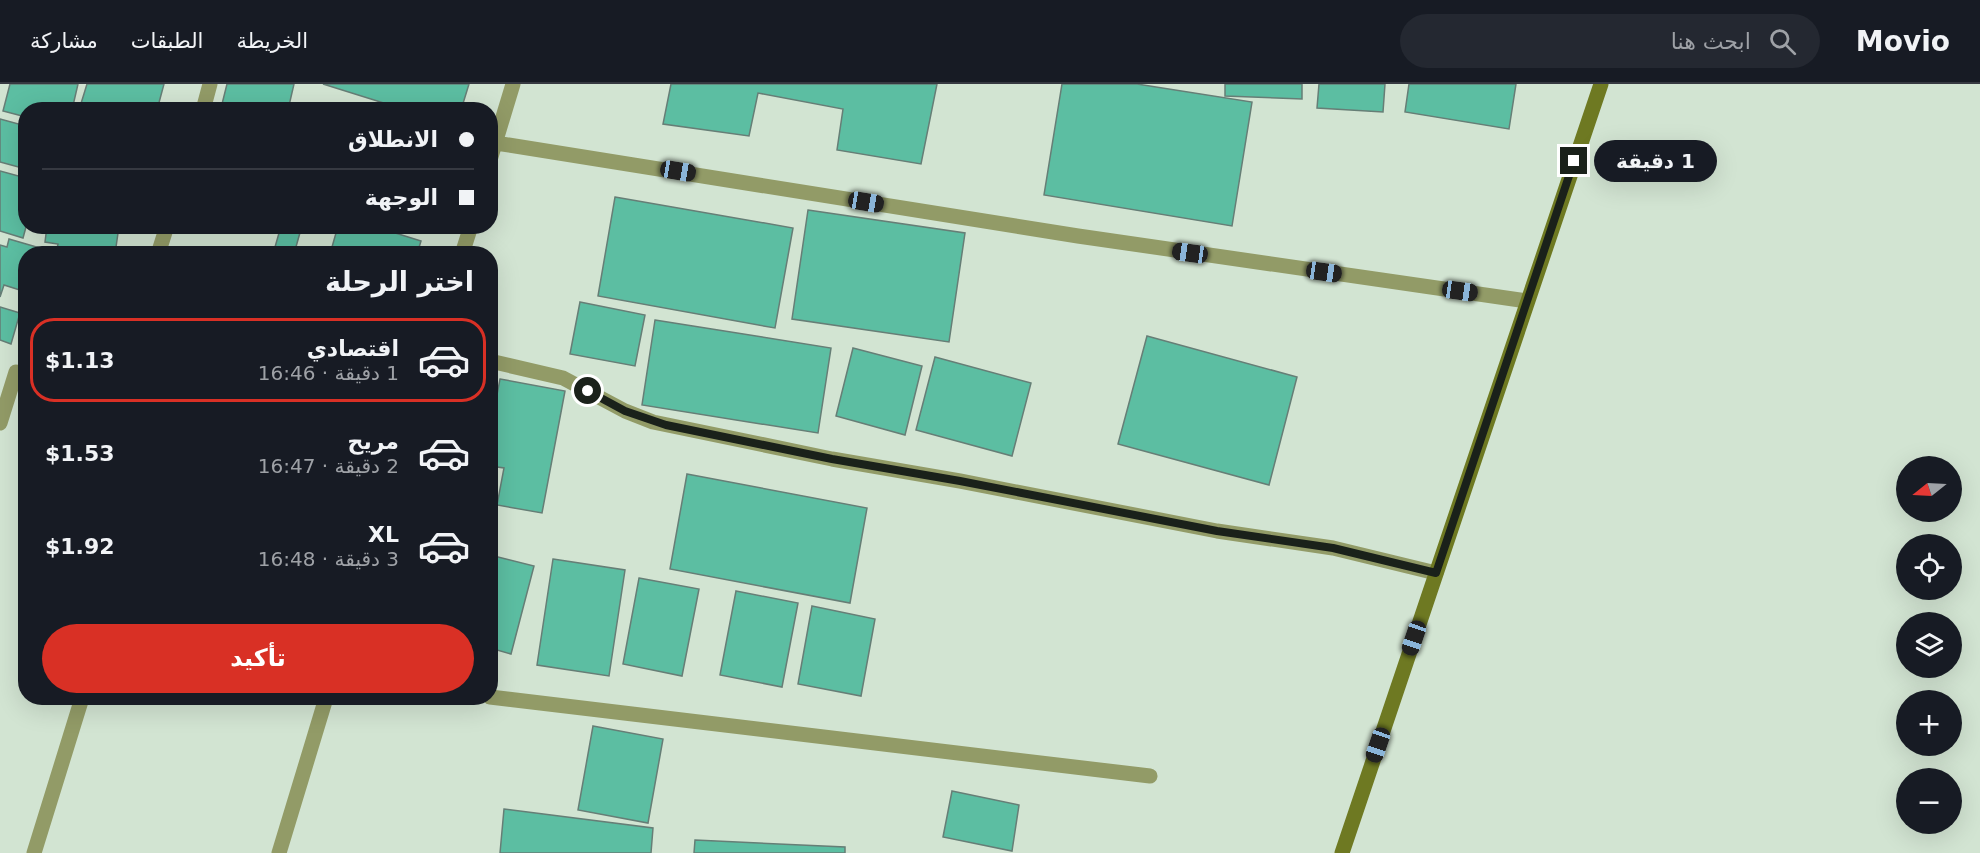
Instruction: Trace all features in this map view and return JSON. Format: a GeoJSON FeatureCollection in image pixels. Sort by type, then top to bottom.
{"type":"FeatureCollection","features":[{"type":"Feature","properties":{"kind":"street"},"geometry":{"type":"LineString","coordinates":[[204,102],[210,84]]}},
{"type":"Feature","properties":{"kind":"street"},"geometry":{"type":"LineString","coordinates":[[498,136],[513,84]]}},
{"type":"Feature","properties":{"kind":"street"},"geometry":{"type":"LineString","coordinates":[[1342,853],[1601,84]]}},
{"type":"Feature","properties":{"kind":"street"},"geometry":{"type":"LineString","coordinates":[[498,143],[1078,236],[1527,301]]}},
{"type":"Feature","properties":{"kind":"street"},"geometry":{"type":"LineString","coordinates":[[498,363],[563,378],[625,411],[653,422],[832,459],[960,481],[1217,531],[1333,548],[1436,573]]}},
{"type":"Feature","properties":{"kind":"street"},"geometry":{"type":"LineString","coordinates":[[0,368],[18,372]]}},
{"type":"Feature","properties":{"kind":"street"},"geometry":{"type":"LineString","coordinates":[[0,423],[18,380]]}},
{"type":"Feature","properties":{"kind":"street"},"geometry":{"type":"LineString","coordinates":[[498,698],[1150,776]]}},
{"type":"Feature","properties":{"kind":"street"},"geometry":{"type":"LineString","coordinates":[[34,853],[80,705]]}},
{"type":"Feature","properties":{"kind":"street"},"geometry":{"type":"LineString","coordinates":[[279,853],[324,705]]}},
{"type":"Feature","properties":{"kind":"building"},"geometry":{"type":"Polygon","coordinates":[[[10,84],[78,84],[74,102],[18,102],[18,115],[3,111],[10,84]]]}},
{"type":"Feature","properties":{"kind":"building"},"geometry":{"type":"Polygon","coordinates":[[[87,84],[164,84],[159,102],[81,102],[87,84]]]}},
{"type":"Feature","properties":{"kind":"building"},"geometry":{"type":"Polygon","coordinates":[[[227,84],[294,84],[290,102],[222,102],[227,84]]]}},
{"type":"Feature","properties":{"kind":"building"},"geometry":{"type":"Polygon","coordinates":[[[323,84],[469,84],[463,102],[380,102],[323,84]]]}},
{"type":"Feature","properties":{"kind":"building"},"geometry":{"type":"Polygon","coordinates":[[[671,84],[937,84],[921,164],[837,150],[843,109],[758,93],[749,136],[663,124],[671,84]]]}},
{"type":"Feature","properties":{"kind":"building"},"geometry":{"type":"Polygon","coordinates":[[[1062,84],[1137,84],[1252,102],[1232,226],[1044,195],[1062,84]]]}},
{"type":"Feature","properties":{"kind":"building"},"geometry":{"type":"Polygon","coordinates":[[[1225,84],[1302,84],[1302,99],[1225,96],[1225,84]]]}},
{"type":"Feature","properties":{"kind":"building"},"geometry":{"type":"Polygon","coordinates":[[[1319,84],[1385,84],[1383,112],[1317,108],[1319,84]]]}},
{"type":"Feature","properties":{"kind":"building"},"geometry":{"type":"Polygon","coordinates":[[[1409,84],[1516,84],[1509,129],[1405,112],[1409,84]]]}},
{"type":"Feature","properties":{"kind":"building"},"geometry":{"type":"Polygon","coordinates":[[[0,119],[18,124],[18,167],[0,162],[0,119]]]}},
{"type":"Feature","properties":{"kind":"building"},"geometry":{"type":"Polygon","coordinates":[[[0,171],[18,176],[18,234],[24,234],[23,238],[0,231],[0,171]]]}},
{"type":"Feature","properties":{"kind":"building"},"geometry":{"type":"Polygon","coordinates":[[[615,197],[793,228],[775,328],[598,296],[615,197]]]}},
{"type":"Feature","properties":{"kind":"building"},"geometry":{"type":"Polygon","coordinates":[[[808,210],[965,233],[949,342],[792,319],[808,210]]]}},
{"type":"Feature","properties":{"kind":"building"},"geometry":{"type":"Polygon","coordinates":[[[46,234],[118,234],[116,246],[58,246],[58,244],[45,242],[46,234]]]}},
{"type":"Feature","properties":{"kind":"building"},"geometry":{"type":"Polygon","coordinates":[[[279,234],[300,234],[296,246],[275,246],[279,234]]]}},
{"type":"Feature","properties":{"kind":"building"},"geometry":{"type":"Polygon","coordinates":[[[336,234],[399,234],[421,241],[419,246],[332,246],[336,234]]]}},
{"type":"Feature","properties":{"kind":"building"},"geometry":{"type":"Polygon","coordinates":[[[9,239],[33,246],[18,246],[18,289],[4,285],[0,297],[0,245],[7,247],[9,239]]]}},
{"type":"Feature","properties":{"kind":"building"},"geometry":{"type":"Polygon","coordinates":[[[580,302],[645,315],[635,366],[570,354],[580,302]]]}},
{"type":"Feature","properties":{"kind":"building"},"geometry":{"type":"Polygon","coordinates":[[[0,307],[18,312],[18,320],[11,344],[0,340],[0,307]]]}},
{"type":"Feature","properties":{"kind":"building"},"geometry":{"type":"Polygon","coordinates":[[[655,320],[831,348],[818,433],[642,405],[655,320]]]}},
{"type":"Feature","properties":{"kind":"building"},"geometry":{"type":"Polygon","coordinates":[[[1147,336],[1297,377],[1269,485],[1118,444],[1147,336]]]}},
{"type":"Feature","properties":{"kind":"building"},"geometry":{"type":"Polygon","coordinates":[[[853,348],[922,366],[905,435],[836,416],[853,348]]]}},
{"type":"Feature","properties":{"kind":"building"},"geometry":{"type":"Polygon","coordinates":[[[935,357],[1031,383],[1012,456],[916,430],[935,357]]]}},
{"type":"Feature","properties":{"kind":"building"},"geometry":{"type":"Polygon","coordinates":[[[500,379],[565,391],[542,513],[498,505],[504,468],[498,467],[500,379]]]}},
{"type":"Feature","properties":{"kind":"building"},"geometry":{"type":"Polygon","coordinates":[[[687,474],[867,508],[850,603],[670,569],[687,474]]]}},
{"type":"Feature","properties":{"kind":"building"},"geometry":{"type":"Polygon","coordinates":[[[498,557],[534,566],[511,654],[498,650],[498,557]]]}},
{"type":"Feature","properties":{"kind":"building"},"geometry":{"type":"Polygon","coordinates":[[[553,559],[625,570],[609,676],[537,665],[553,559]]]}},
{"type":"Feature","properties":{"kind":"building"},"geometry":{"type":"Polygon","coordinates":[[[639,578],[699,589],[682,676],[623,664],[639,578]]]}},
{"type":"Feature","properties":{"kind":"building"},"geometry":{"type":"Polygon","coordinates":[[[736,591],[798,603],[782,687],[720,675],[736,591]]]}},
{"type":"Feature","properties":{"kind":"building"},"geometry":{"type":"Polygon","coordinates":[[[812,606],[875,619],[861,696],[798,684],[812,606]]]}},
{"type":"Feature","properties":{"kind":"building"},"geometry":{"type":"Polygon","coordinates":[[[593,726],[663,739],[648,823],[578,810],[593,726]]]}},
{"type":"Feature","properties":{"kind":"building"},"geometry":{"type":"Polygon","coordinates":[[[952,791],[1019,805],[1012,851],[943,837],[952,791]]]}},
{"type":"Feature","properties":{"kind":"building"},"geometry":{"type":"Polygon","coordinates":[[[504,809],[653,828],[651,853],[500,853],[504,809]]]}},
{"type":"Feature","properties":{"kind":"building"},"geometry":{"type":"Polygon","coordinates":[[[695,840],[845,847],[845,853],[694,853],[695,840]]]}},
{"type":"Feature","properties":{"kind":"route"},"geometry":{"type":"LineString","coordinates":[[588,391],[625,411],[666,425],[832,459],[960,481],[1217,531],[1333,548],[1436,573],[1574,161]]}}]}
